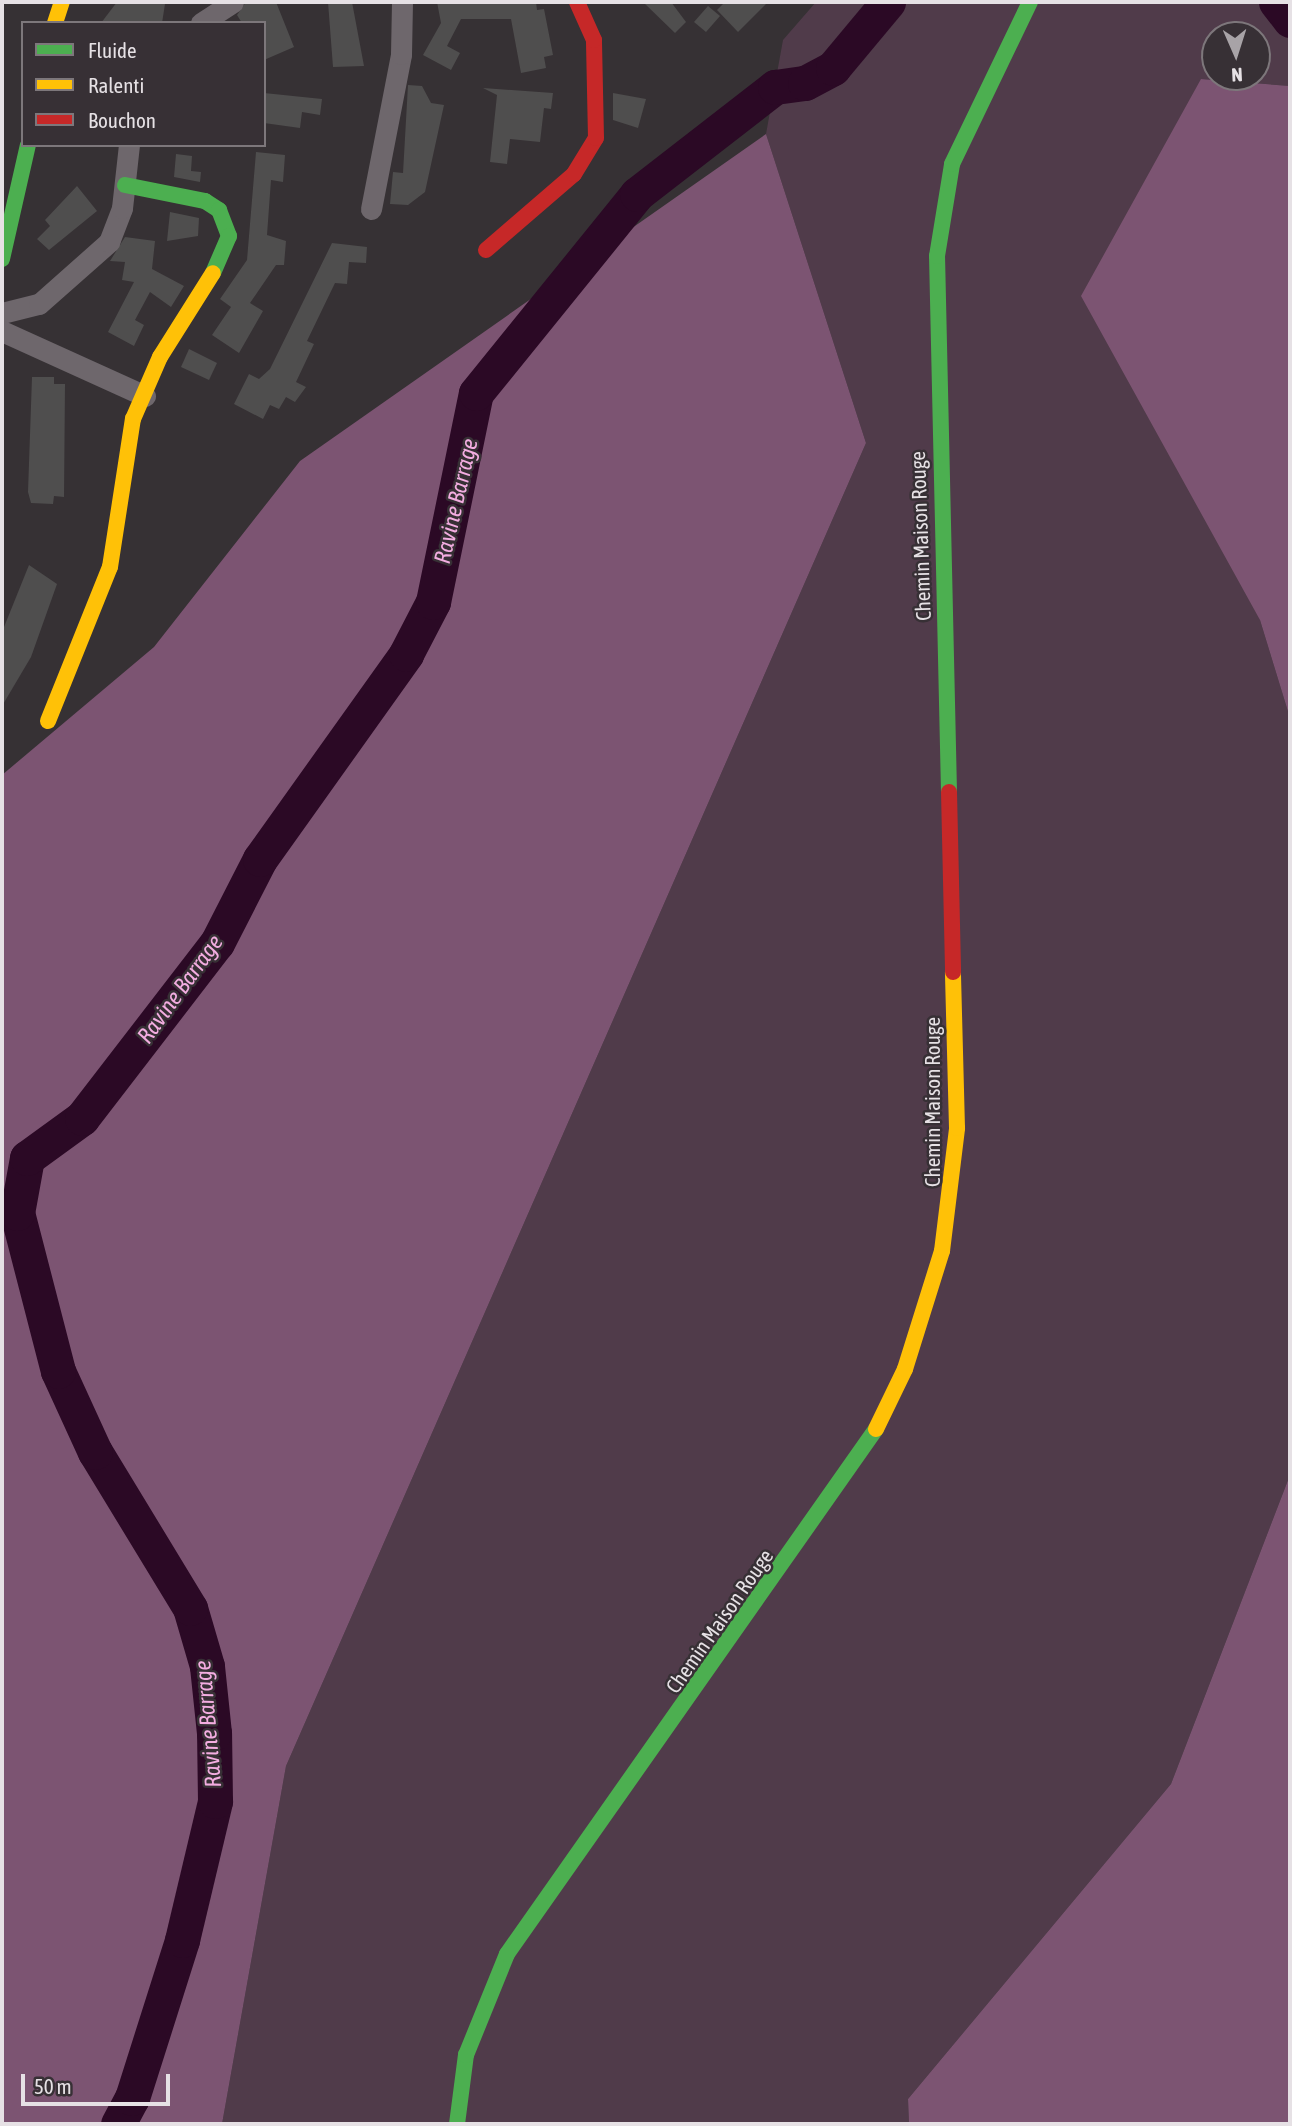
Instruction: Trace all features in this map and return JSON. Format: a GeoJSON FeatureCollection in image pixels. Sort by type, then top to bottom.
{"type":"FeatureCollection","features":[{"type":"Feature","properties":{"kind":"street"},"geometry":{"type":"LineString","coordinates":[[56,21],[62,2]]}},
{"type":"Feature","properties":{"kind":"street"},"geometry":{"type":"LineString","coordinates":[[204,21],[233,2]]}},
{"type":"Feature","properties":{"kind":"street"},"geometry":{"type":"LineString","coordinates":[[371,209],[401,54],[402,2]]}},
{"type":"Feature","properties":{"kind":"street"},"geometry":{"type":"LineString","coordinates":[[486,250],[574,174],[596,138],[594,40],[577,2]]}},
{"type":"Feature","properties":{"kind":"street","name":"Chemin Maison Rouge"},"geometry":{"type":"LineString","coordinates":[[457,2124],[466,2054],[507,1954],[872,1436],[905,1369],[942,1251],[957,1128],[937,256],[952,164],[1030,2]]}},
{"type":"Feature","properties":{"kind":"street"},"geometry":{"type":"LineString","coordinates":[[2,259],[28,147]]}},
{"type":"Feature","properties":{"kind":"street"},"geometry":{"type":"LineString","coordinates":[[2,313],[39,304],[109,242],[125,184],[130,147]]}},
{"type":"Feature","properties":{"kind":"street"},"geometry":{"type":"LineString","coordinates":[[48,721],[110,567],[133,419],[160,357],[225,254],[229,236],[219,210],[205,201],[125,184]]}},
{"type":"Feature","properties":{"kind":"street"},"geometry":{"type":"LineString","coordinates":[[2,331],[145,396]]}},
{"type":"Feature","properties":{"kind":"shaded area"},"geometry":{"type":"Polygon","coordinates":[[[816,2],[1290,2],[1290,86],[1271,85],[1271,21],[1201,21],[1201,91],[1260,620],[1290,718],[1290,1475],[1171,1784],[908,2099],[909,2124],[222,2124],[286,1766],[866,443],[766,134],[783,40],[816,2]]]}},
{"type":"Feature","properties":{"kind":"shaded area"},"geometry":{"type":"Polygon","coordinates":[[[1201,79],[1201,91],[1271,91],[1271,85],[1290,86],[1290,718],[1260,620],[1081,296],[1201,79]]]}},
{"type":"Feature","properties":{"kind":"shaded area"},"geometry":{"type":"Polygon","coordinates":[[[766,134],[866,443],[286,1766],[222,2124],[2,2124],[2,775],[154,647],[300,461],[766,134]]]}},
{"type":"Feature","properties":{"kind":"shaded area"},"geometry":{"type":"Polygon","coordinates":[[[1290,1475],[1290,2124],[909,2124],[908,2099],[1171,1784],[1290,1475]]]}},
{"type":"Feature","properties":{"kind":"building"},"geometry":{"type":"Polygon","coordinates":[[[117,2],[165,4],[162,21],[103,21],[117,2]]]}},
{"type":"Feature","properties":{"kind":"building"},"geometry":{"type":"Polygon","coordinates":[[[246,2],[276,2],[294,47],[266,59],[266,21],[241,21],[237,15],[246,2]]]}},
{"type":"Feature","properties":{"kind":"building"},"geometry":{"type":"Polygon","coordinates":[[[328,2],[352,2],[364,66],[333,67],[328,2]]]}},
{"type":"Feature","properties":{"kind":"building"},"geometry":{"type":"Polygon","coordinates":[[[437,2],[536,2],[537,10],[544,9],[553,55],[544,57],[546,68],[521,73],[511,19],[461,19],[447,46],[460,53],[451,70],[423,55],[441,23],[437,2]]]}},
{"type":"Feature","properties":{"kind":"building"},"geometry":{"type":"Polygon","coordinates":[[[643,2],[671,2],[686,22],[675,33],[643,2]]]}},
{"type":"Feature","properties":{"kind":"building"},"geometry":{"type":"Polygon","coordinates":[[[725,2],[768,2],[738,32],[717,10],[725,2]]]}},
{"type":"Feature","properties":{"kind":"building"},"geometry":{"type":"Polygon","coordinates":[[[708,6],[720,16],[706,32],[694,22],[708,6]]]}},
{"type":"Feature","properties":{"kind":"building"},"geometry":{"type":"Polygon","coordinates":[[[408,85],[422,86],[431,103],[444,105],[425,192],[408,205],[390,204],[393,172],[403,173],[408,85]]]}},
{"type":"Feature","properties":{"kind":"building"},"geometry":{"type":"Polygon","coordinates":[[[483,88],[553,93],[551,109],[544,108],[540,142],[510,139],[507,164],[490,162],[497,95],[483,88]]]}},
{"type":"Feature","properties":{"kind":"building"},"geometry":{"type":"Polygon","coordinates":[[[266,93],[322,99],[320,115],[302,112],[300,128],[266,123],[266,93]]]}},
{"type":"Feature","properties":{"kind":"building"},"geometry":{"type":"Polygon","coordinates":[[[613,93],[646,99],[638,128],[613,120],[613,93]]]}},
{"type":"Feature","properties":{"kind":"building"},"geometry":{"type":"Polygon","coordinates":[[[256,152],[285,155],[283,182],[271,180],[267,235],[286,241],[284,265],[276,265],[250,303],[263,311],[239,353],[212,335],[231,307],[220,299],[247,260],[256,152]]]}},
{"type":"Feature","properties":{"kind":"building"},"geometry":{"type":"Polygon","coordinates":[[[176,154],[192,156],[191,171],[201,172],[200,182],[174,177],[176,154]]]}},
{"type":"Feature","properties":{"kind":"building"},"geometry":{"type":"Polygon","coordinates":[[[77,186],[97,211],[49,250],[37,239],[50,226],[45,220],[77,186]]]}},
{"type":"Feature","properties":{"kind":"building"},"geometry":{"type":"Polygon","coordinates":[[[170,212],[199,218],[198,236],[167,241],[170,212]]]}},
{"type":"Feature","properties":{"kind":"building"},"geometry":{"type":"Polygon","coordinates":[[[125,237],[155,241],[152,269],[184,286],[171,307],[150,292],[135,320],[144,325],[134,346],[108,332],[134,282],[122,280],[125,262],[110,261],[125,237]]]}},
{"type":"Feature","properties":{"kind":"building"},"geometry":{"type":"Polygon","coordinates":[[[332,243],[367,247],[366,263],[349,262],[347,284],[335,283],[307,341],[314,344],[296,382],[306,387],[295,402],[286,397],[279,409],[270,405],[263,419],[234,404],[249,374],[259,379],[270,369],[332,243]]]}},
{"type":"Feature","properties":{"kind":"building"},"geometry":{"type":"Polygon","coordinates":[[[189,349],[217,363],[209,380],[181,367],[189,349]]]}},
{"type":"Feature","properties":{"kind":"building"},"geometry":{"type":"Polygon","coordinates":[[[32,377],[54,377],[54,384],[65,384],[64,497],[54,496],[53,504],[31,503],[28,492],[32,377]]]}},
{"type":"Feature","properties":{"kind":"building"},"geometry":{"type":"Polygon","coordinates":[[[29,565],[57,584],[31,657],[2,706],[2,632],[29,565]]]}},
{"type":"Feature","properties":{"kind":"waterway","name":"Ravine Barrage"},"geometry":{"type":"LineString","coordinates":[[118,2124],[132,2098],[182,1940],[215,1801],[214,1733],[207,1666],[190,1608],[95,1452],[58,1371],[17,1213],[27,1158],[82,1118],[217,943],[260,859],[406,654],[433,602],[476,393],[637,194],[775,87],[805,83],[833,68],[888,2]]}},
{"type":"Feature","properties":{"kind":"waterway"},"geometry":{"type":"LineString","coordinates":[[1276,2],[1290,20]]}},
{"type":"Feature","properties":{"kind":"traffic: fast"},"geometry":{"type":"LineString","coordinates":[[949,792],[937,256],[952,164],[1030,2]]}},
{"type":"Feature","properties":{"kind":"traffic: fast"},"geometry":{"type":"LineString","coordinates":[[2,259],[28,147]]}},
{"type":"Feature","properties":{"kind":"traffic: fast"},"geometry":{"type":"LineString","coordinates":[[125,185],[205,201],[219,210],[229,236],[213,273]]}},
{"type":"Feature","properties":{"kind":"traffic: fast"},"geometry":{"type":"LineString","coordinates":[[457,2124],[466,2055],[507,1954],[876,1429]]}},
{"type":"Feature","properties":{"kind":"traffic: slow"},"geometry":{"type":"LineString","coordinates":[[56,21],[62,2]]}},
{"type":"Feature","properties":{"kind":"traffic: slow"},"geometry":{"type":"LineString","coordinates":[[48,721],[110,567],[133,419],[160,357],[213,273]]}},
{"type":"Feature","properties":{"kind":"traffic: slow"},"geometry":{"type":"LineString","coordinates":[[876,1429],[905,1369],[942,1251],[957,1128],[953,972]]}},
{"type":"Feature","properties":{"kind":"traffic: jam"},"geometry":{"type":"LineString","coordinates":[[486,250],[574,174],[596,138],[594,40],[577,2]]}},
{"type":"Feature","properties":{"kind":"traffic: jam"},"geometry":{"type":"LineString","coordinates":[[949,792],[953,972]]}}]}
